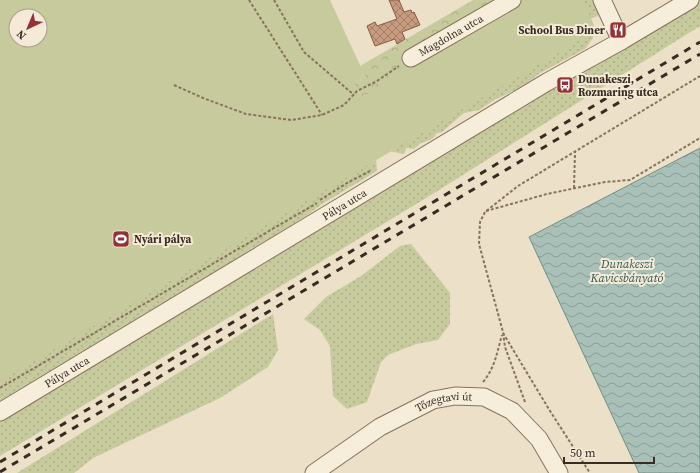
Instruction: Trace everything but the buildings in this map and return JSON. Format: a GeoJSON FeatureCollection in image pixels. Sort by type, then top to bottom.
{"type":"FeatureCollection","features":[{"type":"Feature","properties":{"kind":"street","name":"Magdolna utca"},"geometry":{"type":"LineString","coordinates":[[411,58],[512,0]]}},
{"type":"Feature","properties":{"kind":"street"},"geometry":{"type":"LineString","coordinates":[[602,0],[622,41]]}},
{"type":"Feature","properties":{"kind":"street","name":"Pálya utca"},"geometry":{"type":"LineString","coordinates":[[0,412],[547,82],[622,41],[690,0]]}},
{"type":"Feature","properties":{"kind":"street","name":"Tőzegtavi út"},"geometry":{"type":"LineString","coordinates":[[314,473],[380,427],[433,400],[456,396],[484,397],[512,411],[538,439],[559,473]]}},
{"type":"Feature","properties":{"kind":"path"},"geometry":{"type":"LineString","coordinates":[[249,0],[322,115]]}},
{"type":"Feature","properties":{"kind":"path"},"geometry":{"type":"LineString","coordinates":[[274,0],[304,52],[354,95]]}},
{"type":"Feature","properties":{"kind":"path"},"geometry":{"type":"LineString","coordinates":[[174,85],[203,98],[246,114],[291,120],[322,115],[344,105],[358,91],[377,81],[411,58]]}},
{"type":"Feature","properties":{"kind":"path"},"geometry":{"type":"LineString","coordinates":[[526,404],[505,347],[503,332],[479,244],[480,222],[485,212],[518,186],[700,76]]}},
{"type":"Feature","properties":{"kind":"path"},"geometry":{"type":"LineString","coordinates":[[485,212],[547,194],[574,188],[606,182],[630,180],[700,138]]}},
{"type":"Feature","properties":{"kind":"path"},"geometry":{"type":"LineString","coordinates":[[574,152],[574,188]]}},
{"type":"Feature","properties":{"kind":"path"},"geometry":{"type":"LineString","coordinates":[[481,384],[489,375],[494,364],[503,332]]}},
{"type":"Feature","properties":{"kind":"path"},"geometry":{"type":"LineString","coordinates":[[503,332],[550,411],[590,473]]}},
{"type":"Feature","properties":{"kind":"green space","name":"Nyári pálya"},"geometry":{"type":"Polygon","coordinates":[[[0,0],[330,0],[365,76],[353,85],[363,97],[519,0],[584,0],[596,31],[0,381],[0,0]]]}},
{"type":"Feature","properties":{"kind":"green space"},"geometry":{"type":"Polygon","coordinates":[[[473,0],[519,0],[369,111],[360,93],[353,85],[365,76],[360,66],[473,0]]]}},
{"type":"Feature","properties":{"kind":"green space"},"geometry":{"type":"Polygon","coordinates":[[[513,0],[597,0],[598,16],[589,19],[593,38],[585,49],[540,73],[522,87],[496,99],[479,110],[464,113],[442,132],[437,133],[432,139],[421,143],[414,149],[406,148],[404,154],[384,150],[513,0]]]}},
{"type":"Feature","properties":{"kind":"green space"},"geometry":{"type":"Polygon","coordinates":[[[700,0],[700,26],[431,195],[0,456],[0,419],[238,273],[251,271],[700,0]]]}},
{"type":"Feature","properties":{"kind":"green space"},"geometry":{"type":"Polygon","coordinates":[[[376,157],[377,171],[322,204],[265,244],[252,248],[211,279],[195,284],[158,315],[62,373],[55,369],[45,374],[42,381],[29,388],[25,387],[18,395],[0,407],[0,371],[376,157]]]}},
{"type":"Feature","properties":{"kind":"green space"},"geometry":{"type":"Polygon","coordinates":[[[411,244],[450,293],[450,324],[438,340],[416,344],[388,355],[381,362],[367,402],[347,409],[333,396],[330,346],[320,330],[304,319],[326,297],[361,276],[400,246],[411,244]]]}},
{"type":"Feature","properties":{"kind":"green space"},"geometry":{"type":"Polygon","coordinates":[[[273,314],[278,350],[268,367],[220,398],[93,458],[74,473],[17,473],[273,314]]]}},
{"type":"Feature","properties":{"kind":"water","name":"Dunakeszi Kavicsbányató"},"geometry":{"type":"Polygon","coordinates":[[[700,148],[700,473],[639,473],[529,237],[700,148]]]}},
{"type":"Feature","properties":{"kind":"railway"},"geometry":{"type":"LineString","coordinates":[[0,462],[700,42]]}},
{"type":"Feature","properties":{"kind":"railway"},"geometry":{"type":"LineString","coordinates":[[0,472],[700,54]]}},
{"type":"Feature","properties":{"kind":"place","name":"School Bus Diner"},"geometry":{"type":"Point","coordinates":[618,30]}},
{"type":"Feature","properties":{"kind":"place","name":"Dunakeszi, Rozmaring utca"},"geometry":{"type":"Point","coordinates":[565,85]}},
{"type":"Feature","properties":{"kind":"place","name":"Nyári pálya"},"geometry":{"type":"Point","coordinates":[121,239]}}]}
